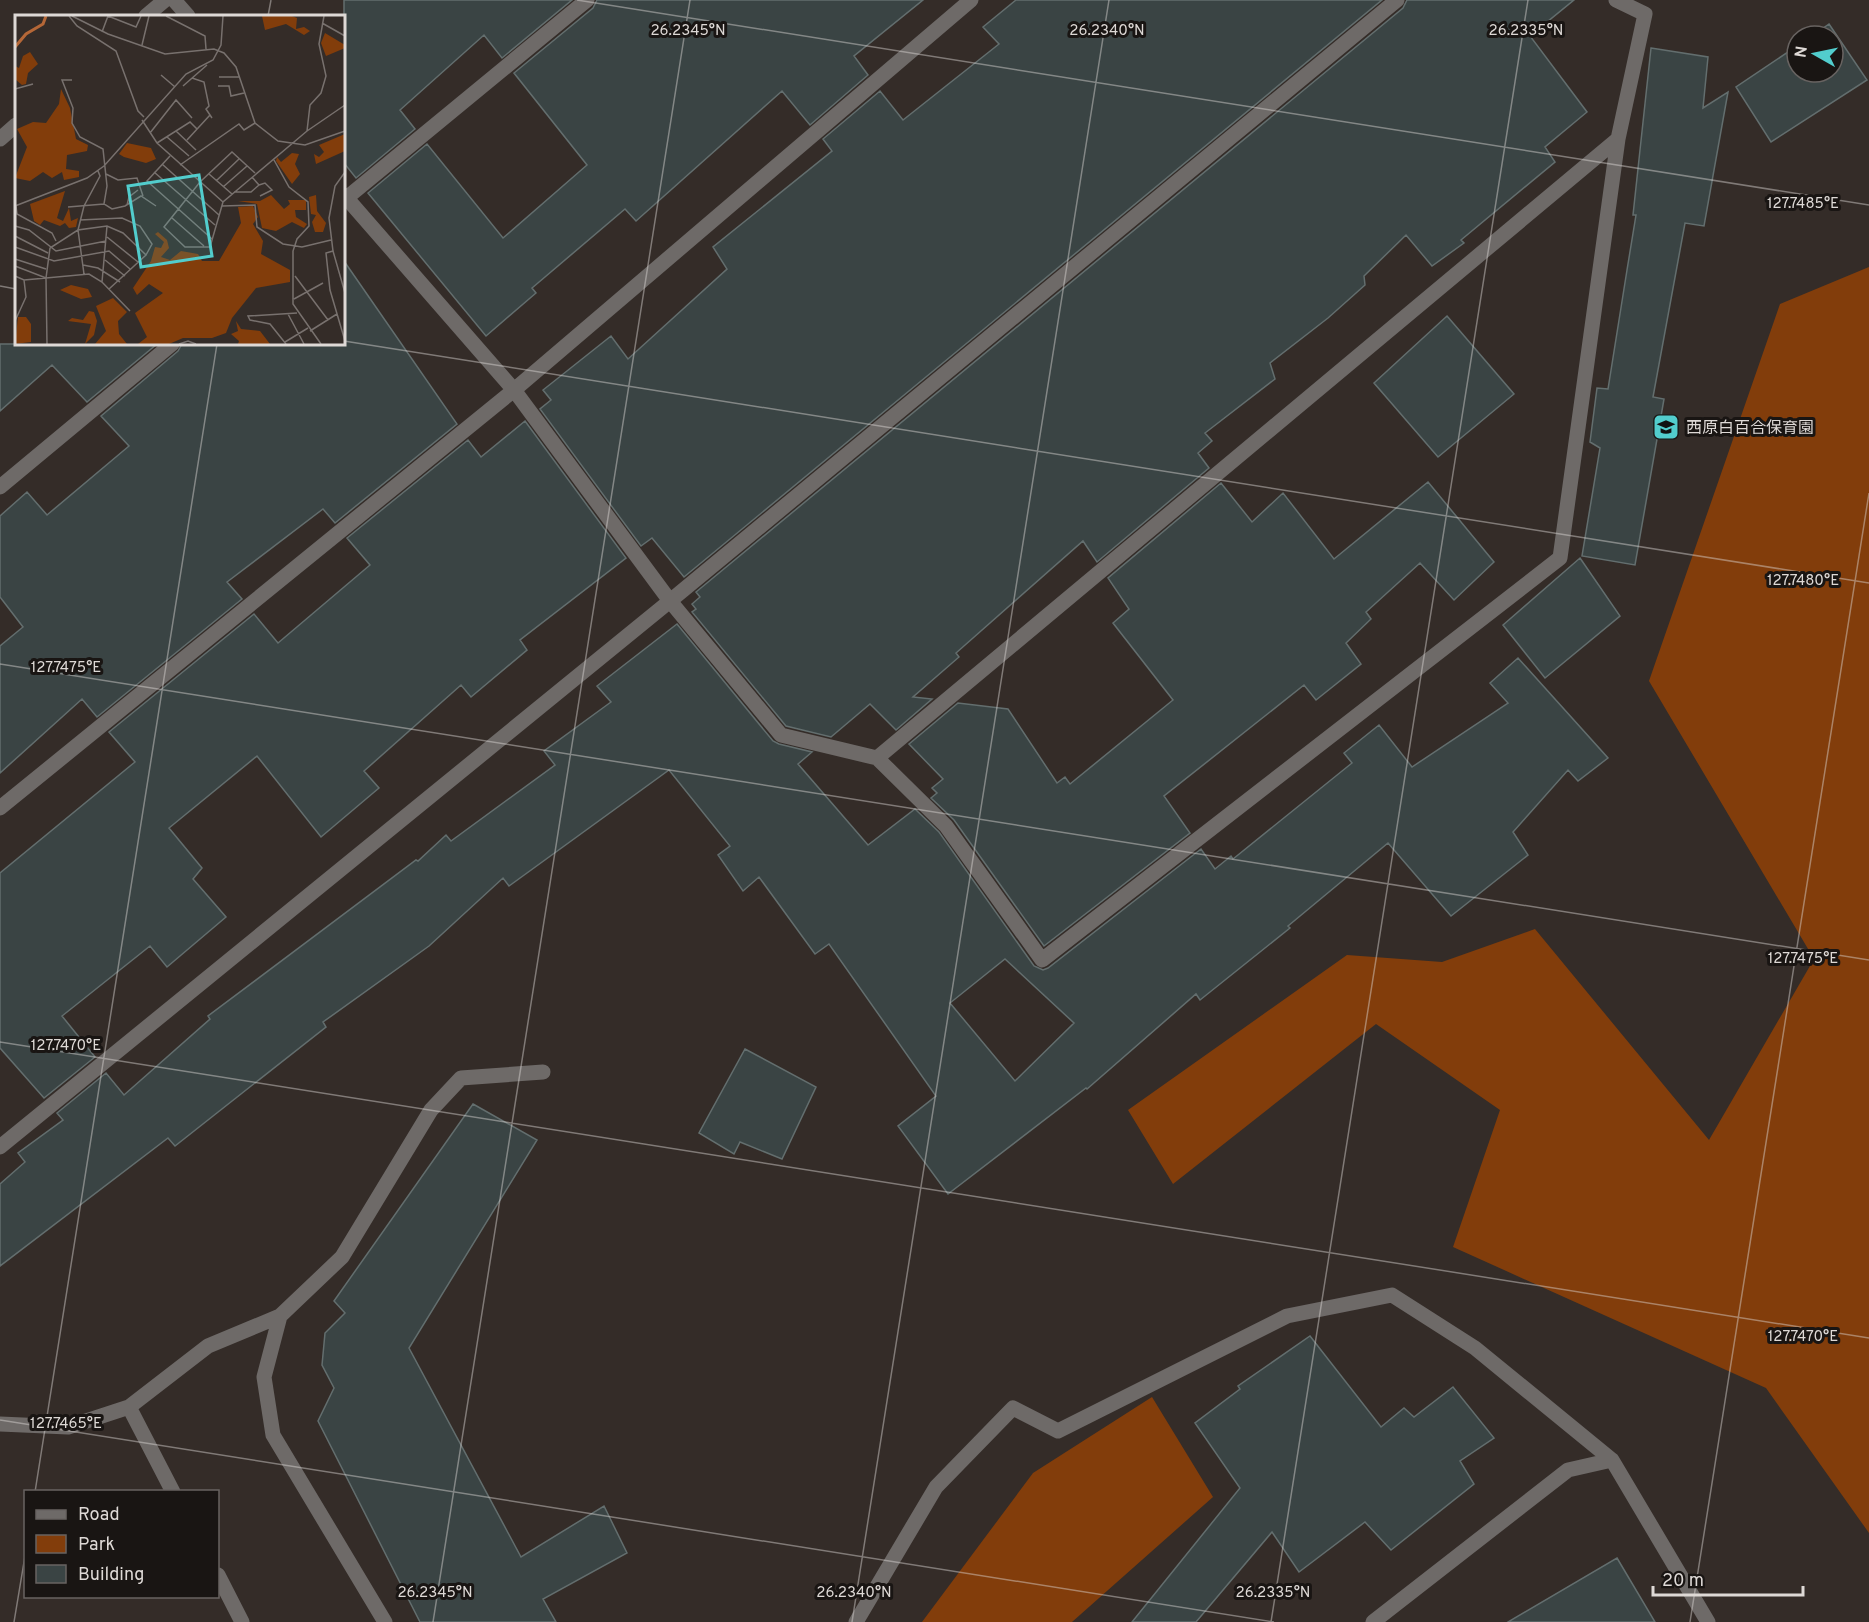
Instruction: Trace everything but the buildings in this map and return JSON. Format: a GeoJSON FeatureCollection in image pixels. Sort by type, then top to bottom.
{"type":"FeatureCollection","features":[{"type":"Feature","properties":{"kind":"street"},"geometry":{"type":"LineString","coordinates":[[147,15],[165,0]]}},
{"type":"Feature","properties":{"kind":"street"},"geometry":{"type":"LineString","coordinates":[[174,0],[187,15]]}},
{"type":"Feature","properties":{"kind":"street"},"geometry":{"type":"LineString","coordinates":[[345,196],[587,0]]}},
{"type":"Feature","properties":{"kind":"street"},"geometry":{"type":"LineString","coordinates":[[0,808],[514,390],[971,0]]}},
{"type":"Feature","properties":{"kind":"street"},"geometry":{"type":"LineString","coordinates":[[0,1147],[670,601],[1397,0]]}},
{"type":"Feature","properties":{"kind":"street"},"geometry":{"type":"LineString","coordinates":[[345,198],[514,390],[670,601],[781,735],[878,758],[946,826],[1042,960],[1560,558],[1618,139],[1645,14],[1616,0]]}},
{"type":"Feature","properties":{"kind":"street"},"geometry":{"type":"LineString","coordinates":[[0,139],[15,126]]}},
{"type":"Feature","properties":{"kind":"street"},"geometry":{"type":"LineString","coordinates":[[878,758],[1618,139]]}},
{"type":"Feature","properties":{"kind":"street"},"geometry":{"type":"LineString","coordinates":[[0,487],[170,345]]}},
{"type":"Feature","properties":{"kind":"street"},"geometry":{"type":"LineString","coordinates":[[0,1424],[68,1427],[129,1407],[208,1347],[280,1316],[342,1257],[431,1110],[461,1078],[543,1072]]}},
{"type":"Feature","properties":{"kind":"street"},"geometry":{"type":"LineString","coordinates":[[856,1622],[936,1487],[1013,1408],[1058,1431],[1287,1316],[1392,1295],[1475,1348],[1612,1460],[1708,1622]]}},
{"type":"Feature","properties":{"kind":"street"},"geometry":{"type":"LineString","coordinates":[[280,1316],[264,1377],[273,1435],[385,1622]]}},
{"type":"Feature","properties":{"kind":"street"},"geometry":{"type":"LineString","coordinates":[[129,1407],[172,1490]]}},
{"type":"Feature","properties":{"kind":"street"},"geometry":{"type":"LineString","coordinates":[[1373,1622],[1568,1470],[1612,1460]]}},
{"type":"Feature","properties":{"kind":"street"},"geometry":{"type":"LineString","coordinates":[[219,1577],[242,1622]]}},
{"type":"Feature","properties":{"kind":"green space"},"geometry":{"type":"Polygon","coordinates":[[[1869,267],[1869,1533],[1766,1388],[1453,1247],[1500,1110],[1376,1024],[1173,1184],[1128,1110],[1347,955],[1442,962],[1535,929],[1709,1140],[1814,959],[1649,681],[1780,304],[1869,267]]]}},
{"type":"Feature","properties":{"kind":"green space"},"geometry":{"type":"Polygon","coordinates":[[[1152,1397],[1213,1497],[1072,1622],[922,1622],[1033,1473],[1152,1397]]]}},
{"type":"Feature","properties":{"kind":"place","name":"西原白百合保育園"},"geometry":{"type":"Point","coordinates":[1666,427]}}]}
